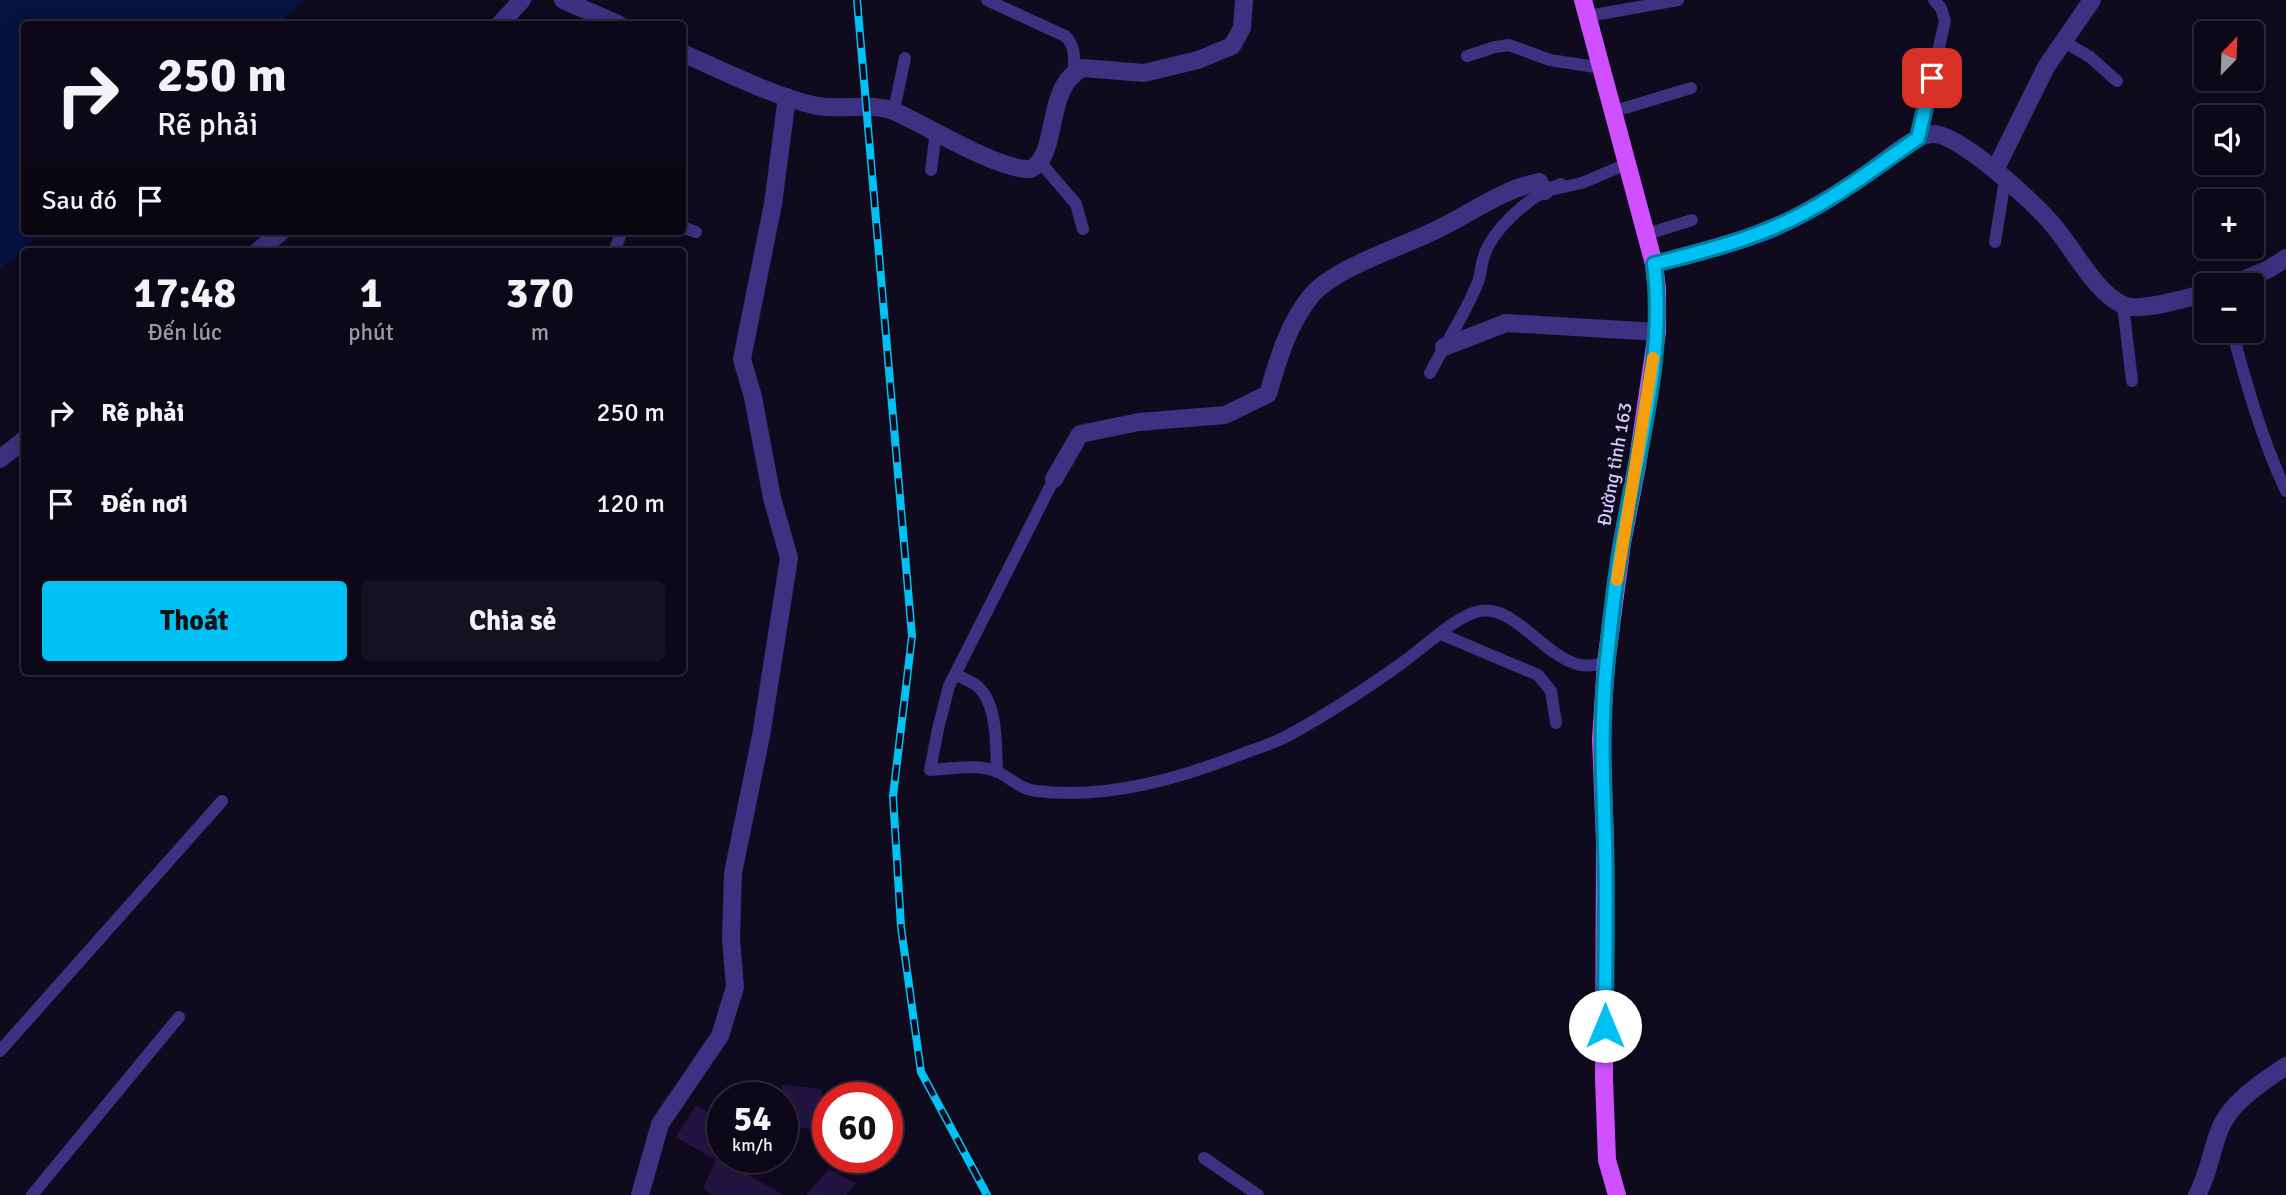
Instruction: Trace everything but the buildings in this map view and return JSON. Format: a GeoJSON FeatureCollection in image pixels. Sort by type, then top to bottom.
{"type":"FeatureCollection","features":[{"type":"Feature","properties":{"kind":"main road","name":"Đường tỉnh 163"},"geometry":{"type":"LineString","coordinates":[[1585,8],[1629,163],[1654,264],[1657,288],[1657,332],[1637,467],[1622,543],[1606,663],[1601,739],[1605,841],[1604,1079],[1607,1160],[1616,1195]]}},
{"type":"Feature","properties":{"kind":"street"},"geometry":{"type":"LineString","coordinates":[[503,21],[522,0]]}},
{"type":"Feature","properties":{"kind":"street"},"geometry":{"type":"LineString","coordinates":[[563,0],[611,21]]}},
{"type":"Feature","properties":{"kind":"street"},"geometry":{"type":"LineString","coordinates":[[686,58],[815,106],[894,110],[1005,166],[1031,169],[1040,162],[1058,100],[1074,72],[1083,68],[1144,73],[1198,60],[1232,46],[1242,28],[1244,0]]}},
{"type":"Feature","properties":{"kind":"street"},"geometry":{"type":"LineString","coordinates":[[2000,175],[2046,68],[2092,0]]}},
{"type":"Feature","properties":{"kind":"street"},"geometry":{"type":"LineString","coordinates":[[640,1195],[660,1124],[720,1036],[735,987],[731,939],[733,873],[761,736],[789,558],[772,498],[753,397],[742,359],[773,204],[787,97]]}},
{"type":"Feature","properties":{"kind":"street"},"geometry":{"type":"LineString","coordinates":[[1654,264],[1742,239],[1794,218],[1848,187],[1918,138],[1932,133],[1959,142],[2000,175],[2052,222],[2096,281],[2123,305],[2143,306],[2194,296]]}},
{"type":"Feature","properties":{"kind":"street"},"geometry":{"type":"LineString","coordinates":[[1055,479],[1080,433],[1139,422],[1225,415],[1268,394],[1285,340],[1311,296],[1338,274],[1439,229],[1518,186],[1539,181],[1545,191]]}},
{"type":"Feature","properties":{"kind":"street"},"geometry":{"type":"LineString","coordinates":[[262,248],[277,235]]}},
{"type":"Feature","properties":{"kind":"street"},"geometry":{"type":"LineString","coordinates":[[2261,273],[2286,258]]}},
{"type":"Feature","properties":{"kind":"street"},"geometry":{"type":"LineString","coordinates":[[1444,347],[1506,323],[1657,332]]}},
{"type":"Feature","properties":{"kind":"street"},"geometry":{"type":"LineString","coordinates":[[0,459],[21,442]]}},
{"type":"Feature","properties":{"kind":"street"},"geometry":{"type":"LineString","coordinates":[[2197,1195],[2227,1115],[2253,1090],[2286,1066]]}},
{"type":"Feature","properties":{"kind":"lane"},"geometry":{"type":"LineString","coordinates":[[987,0],[1065,36],[1071,42],[1074,52],[1074,72]]}},
{"type":"Feature","properties":{"kind":"lane"},"geometry":{"type":"LineString","coordinates":[[1585,8],[1678,0]]}},
{"type":"Feature","properties":{"kind":"lane"},"geometry":{"type":"LineString","coordinates":[[1918,138],[1945,21],[1941,8],[1934,0]]}},
{"type":"Feature","properties":{"kind":"lane"},"geometry":{"type":"LineString","coordinates":[[2063,41],[2090,57],[2118,82]]}},
{"type":"Feature","properties":{"kind":"lane"},"geometry":{"type":"LineString","coordinates":[[1467,56],[1494,47],[1509,46],[1550,60],[1602,68]]}},
{"type":"Feature","properties":{"kind":"lane"},"geometry":{"type":"LineString","coordinates":[[894,110],[905,58]]}},
{"type":"Feature","properties":{"kind":"lane"},"geometry":{"type":"LineString","coordinates":[[1615,111],[1690,88]]}},
{"type":"Feature","properties":{"kind":"lane"},"geometry":{"type":"LineString","coordinates":[[931,170],[936,131]]}},
{"type":"Feature","properties":{"kind":"lane"},"geometry":{"type":"LineString","coordinates":[[1040,162],[1076,204],[1083,229]]}},
{"type":"Feature","properties":{"kind":"lane"},"geometry":{"type":"LineString","coordinates":[[1430,373],[1478,282],[1485,253],[1503,226],[1526,204],[1545,191],[1582,183],[1629,163]]}},
{"type":"Feature","properties":{"kind":"lane"},"geometry":{"type":"LineString","coordinates":[[1995,242],[2000,175]]}},
{"type":"Feature","properties":{"kind":"lane"},"geometry":{"type":"LineString","coordinates":[[1647,234],[1692,220]]}},
{"type":"Feature","properties":{"kind":"lane"},"geometry":{"type":"LineString","coordinates":[[686,228],[696,232]]}},
{"type":"Feature","properties":{"kind":"lane"},"geometry":{"type":"LineString","coordinates":[[2123,305],[2132,381]]}},
{"type":"Feature","properties":{"kind":"lane"},"geometry":{"type":"LineString","coordinates":[[2234,343],[2252,404],[2286,491]]}},
{"type":"Feature","properties":{"kind":"lane"},"geometry":{"type":"LineString","coordinates":[[1055,479],[949,686],[937,729],[930,769],[977,768],[998,772],[1017,785],[1031,790],[1085,791],[1133,786],[1206,769],[1288,736],[1402,663],[1476,611],[1491,610],[1517,621],[1557,655],[1580,665],[1606,663]]}},
{"type":"Feature","properties":{"kind":"lane"},"geometry":{"type":"LineString","coordinates":[[1441,634],[1538,675],[1551,691],[1556,723]]}},
{"type":"Feature","properties":{"kind":"lane"},"geometry":{"type":"LineString","coordinates":[[955,674],[978,686],[988,701],[995,722],[998,772]]}},
{"type":"Feature","properties":{"kind":"lane"},"geometry":{"type":"LineString","coordinates":[[0,1051],[222,801]]}},
{"type":"Feature","properties":{"kind":"lane"},"geometry":{"type":"LineString","coordinates":[[32,1195],[179,1017]]}},
{"type":"Feature","properties":{"kind":"lane"},"geometry":{"type":"LineString","coordinates":[[1204,1158],[1258,1195]]}},
{"type":"Feature","properties":{"kind":"water"},"geometry":{"type":"Polygon","coordinates":[[[0,0],[305,0],[280,21],[21,21],[21,235],[39,235],[25,248],[21,248],[21,251],[0,270],[0,0]]]}},
{"type":"Feature","properties":{"kind":"railway"},"geometry":{"type":"LineString","coordinates":[[857,0],[912,636],[893,796],[901,927],[921,1072],[987,1195]]}},
{"type":"Feature","properties":{"kind":"slow traffic"},"geometry":{"type":"LineString","coordinates":[[1617,580],[1653,358]]}},
{"type":"Feature","properties":{"kind":"route"},"geometry":{"type":"LineString","coordinates":[[1605,1026],[1605,841],[1601,739],[1606,663],[1622,543],[1637,467],[1657,332],[1654,264],[1767,231],[1848,187],[1918,138],[1932,78]]}}]}
